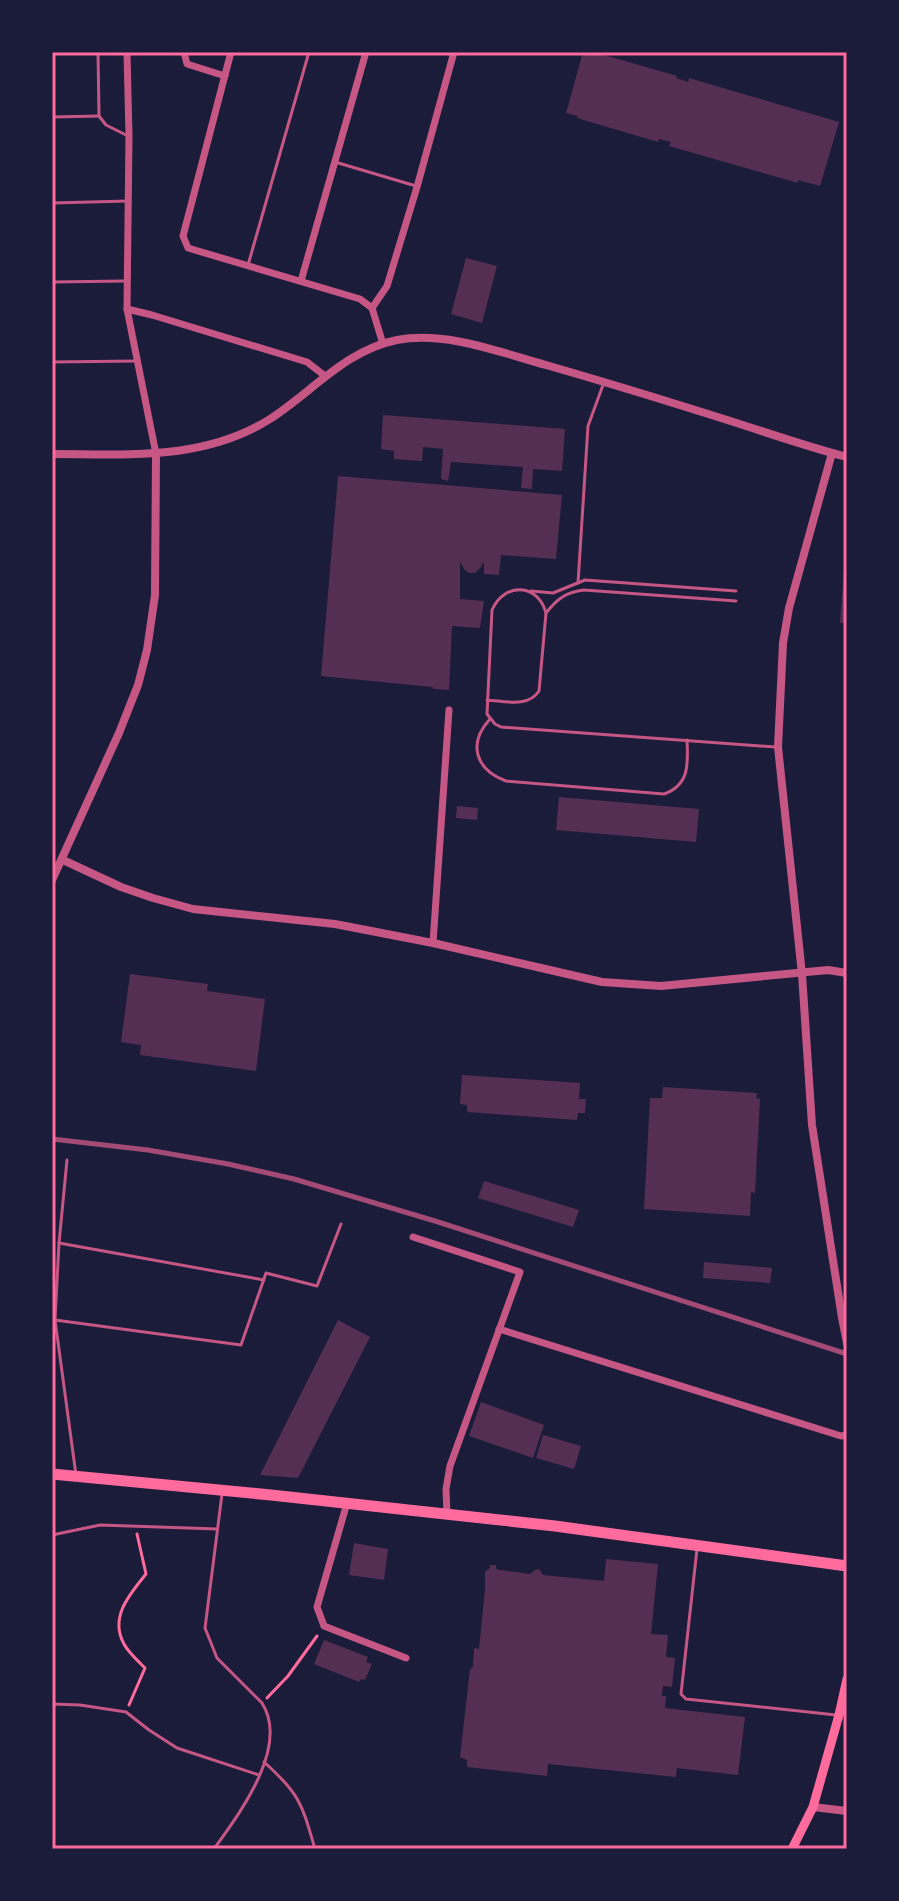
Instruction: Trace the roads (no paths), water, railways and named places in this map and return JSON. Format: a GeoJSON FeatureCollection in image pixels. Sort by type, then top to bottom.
{"type":"FeatureCollection","features":[{"type":"Feature","properties":{"kind":"highway"},"geometry":{"type":"LineString","coordinates":[[52,1474],[555,1526],[847,1566]]}},
{"type":"Feature","properties":{"kind":"main road"},"geometry":{"type":"LineString","coordinates":[[792,1849],[813,1807],[847,1679]]}},
{"type":"Feature","properties":{"kind":"street"},"geometry":{"type":"LineString","coordinates":[[52,880],[138,685],[155,595],[156,454],[127,309],[127,52]]}},
{"type":"Feature","properties":{"kind":"street"},"geometry":{"type":"LineString","coordinates":[[184,52],[187,64],[225,76]]}},
{"type":"Feature","properties":{"kind":"street"},"geometry":{"type":"LineString","coordinates":[[231,52],[183,236],[188,248],[360,299],[372,308],[383,344]]}},
{"type":"Feature","properties":{"kind":"street"},"geometry":{"type":"LineString","coordinates":[[301,281],[366,52]]}},
{"type":"Feature","properties":{"kind":"street"},"geometry":{"type":"LineString","coordinates":[[372,308],[387,286],[454,52]]}},
{"type":"Feature","properties":{"kind":"street"},"geometry":{"type":"LineString","coordinates":[[127,309],[307,362],[325,376]]}},
{"type":"Feature","properties":{"kind":"street"},"geometry":{"type":"LineString","coordinates":[[52,454],[156,454],[201,448],[240,435],[271,418],[325,376],[365,351],[402,339],[422,338],[461,343],[604,382],[847,457]]}},
{"type":"Feature","properties":{"kind":"street"},"geometry":{"type":"LineString","coordinates":[[832,453],[789,608],[783,643],[778,747],[802,974],[812,1125],[847,1343]]}},
{"type":"Feature","properties":{"kind":"street"},"geometry":{"type":"LineString","coordinates":[[433,943],[449,710]]}},
{"type":"Feature","properties":{"kind":"street"},"geometry":{"type":"LineString","coordinates":[[52,853],[121,887],[193,909],[335,924],[602,982],[661,986],[828,970],[847,973]]}},
{"type":"Feature","properties":{"kind":"street"},"geometry":{"type":"LineString","coordinates":[[413,1237],[520,1272],[450,1466],[446,1489],[447,1514]]}},
{"type":"Feature","properties":{"kind":"street"},"geometry":{"type":"LineString","coordinates":[[499,1329],[773,1416],[841,1436],[847,1435]]}},
{"type":"Feature","properties":{"kind":"street"},"geometry":{"type":"LineString","coordinates":[[347,1503],[317,1607],[324,1626],[406,1658]]}},
{"type":"Feature","properties":{"kind":"street"},"geometry":{"type":"LineString","coordinates":[[813,1807],[847,1811]]}},
{"type":"Feature","properties":{"kind":"lane"},"geometry":{"type":"LineString","coordinates":[[98,52],[99,116],[106,125],[129,136]]}},
{"type":"Feature","properties":{"kind":"lane"},"geometry":{"type":"LineString","coordinates":[[248,265],[309,52]]}},
{"type":"Feature","properties":{"kind":"lane"},"geometry":{"type":"LineString","coordinates":[[52,117],[99,116]]}},
{"type":"Feature","properties":{"kind":"lane"},"geometry":{"type":"LineString","coordinates":[[335,162],[417,187]]}},
{"type":"Feature","properties":{"kind":"lane"},"geometry":{"type":"LineString","coordinates":[[52,203],[128,201]]}},
{"type":"Feature","properties":{"kind":"lane"},"geometry":{"type":"LineString","coordinates":[[52,282],[127,281]]}},
{"type":"Feature","properties":{"kind":"lane"},"geometry":{"type":"LineString","coordinates":[[52,362],[137,361]]}},
{"type":"Feature","properties":{"kind":"lane"},"geometry":{"type":"LineString","coordinates":[[578,583],[588,426],[604,382]]}},
{"type":"Feature","properties":{"kind":"lane"},"geometry":{"type":"LineString","coordinates":[[736,591],[585,580],[553,593],[517,589],[505,593],[492,610],[487,714],[501,727],[778,747]]}},
{"type":"Feature","properties":{"kind":"lane"},"geometry":{"type":"LineString","coordinates":[[487,700],[523,702],[537,695],[546,613],[541,602],[524,590]]}},
{"type":"Feature","properties":{"kind":"lane"},"geometry":{"type":"LineString","coordinates":[[546,613],[558,599],[584,590],[736,601]]}},
{"type":"Feature","properties":{"kind":"lane"},"geometry":{"type":"LineString","coordinates":[[490,719],[481,729],[477,742],[479,758],[492,776],[506,781],[664,794],[675,790],[685,774],[687,740]]}},
{"type":"Feature","properties":{"kind":"lane"},"geometry":{"type":"LineString","coordinates":[[67,1160],[55,1320],[76,1477]]}},
{"type":"Feature","properties":{"kind":"lane"},"geometry":{"type":"LineString","coordinates":[[55,1320],[241,1345],[266,1273],[317,1286],[341,1224]]}},
{"type":"Feature","properties":{"kind":"lane"},"geometry":{"type":"LineString","coordinates":[[59,1243],[265,1280]]}},
{"type":"Feature","properties":{"kind":"lane"},"geometry":{"type":"LineString","coordinates":[[214,1849],[247,1800],[270,1740],[267,1711],[217,1658],[205,1628],[223,1490]]}},
{"type":"Feature","properties":{"kind":"lane"},"geometry":{"type":"LineString","coordinates":[[52,1535],[100,1525],[217,1529]]}},
{"type":"Feature","properties":{"kind":"lane"},"geometry":{"type":"LineString","coordinates":[[697,1545],[682,1697],[839,1715]]}},
{"type":"Feature","properties":{"kind":"lane"},"geometry":{"type":"LineString","coordinates":[[52,1704],[126,1712],[177,1748],[259,1775]]}},
{"type":"Feature","properties":{"kind":"lane"},"geometry":{"type":"LineString","coordinates":[[264,1762],[298,1796],[315,1849]]}},
{"type":"Feature","properties":{"kind":"railway"},"geometry":{"type":"LineString","coordinates":[[52,1139],[148,1150],[294,1179],[435,1221],[847,1354]]}}]}
